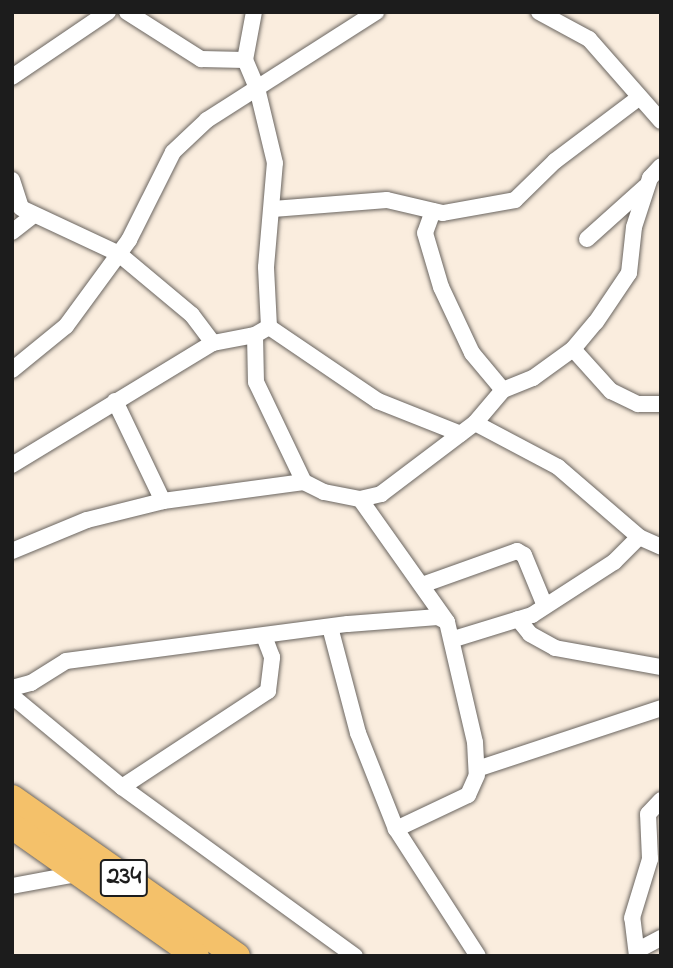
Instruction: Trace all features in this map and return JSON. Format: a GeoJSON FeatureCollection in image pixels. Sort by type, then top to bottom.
{"type":"FeatureCollection","features":[{"type":"Feature","properties":{"kind":"main road","name":"234"},"geometry":{"type":"LineString","coordinates":[[12,798],[237,956]]}},
{"type":"Feature","properties":{"kind":"main road","name":"234"},"geometry":{"type":"LineString","coordinates":[[12,826],[76,874],[196,956]]}},
{"type":"Feature","properties":{"kind":"street"},"geometry":{"type":"LineString","coordinates":[[12,77],[108,12]]}},
{"type":"Feature","properties":{"kind":"street"},"geometry":{"type":"LineString","coordinates":[[127,12],[201,59],[245,60]]}},
{"type":"Feature","properties":{"kind":"street"},"geometry":{"type":"LineString","coordinates":[[254,12],[245,60],[257,88],[275,163],[256,382],[304,482]]}},
{"type":"Feature","properties":{"kind":"street"},"geometry":{"type":"LineString","coordinates":[[12,369],[66,326],[119,254],[173,152],[207,120],[376,12]]}},
{"type":"Feature","properties":{"kind":"street"},"geometry":{"type":"LineString","coordinates":[[551,14],[589,39],[661,121]]}},
{"type":"Feature","properties":{"kind":"street"},"geometry":{"type":"LineString","coordinates":[[273,209],[387,200],[443,213],[515,200],[555,161],[640,97]]}},
{"type":"Feature","properties":{"kind":"street"},"geometry":{"type":"LineString","coordinates":[[587,239],[648,184],[661,166]]}},
{"type":"Feature","properties":{"kind":"street"},"geometry":{"type":"LineString","coordinates":[[12,180],[21,208],[119,254],[191,315],[213,343]]}},
{"type":"Feature","properties":{"kind":"street"},"geometry":{"type":"LineString","coordinates":[[12,551],[87,520],[163,501],[304,482],[324,492],[360,499],[382,494],[475,423],[503,390],[533,378],[573,349],[629,273],[634,227],[648,184]]}},
{"type":"Feature","properties":{"kind":"street"},"geometry":{"type":"LineString","coordinates":[[433,211],[425,233],[441,287],[472,354],[503,390]]}},
{"type":"Feature","properties":{"kind":"street"},"geometry":{"type":"LineString","coordinates":[[12,232],[34,215]]}},
{"type":"Feature","properties":{"kind":"street"},"geometry":{"type":"LineString","coordinates":[[12,465],[213,343],[262,331],[378,401],[461,434]]}},
{"type":"Feature","properties":{"kind":"street"},"geometry":{"type":"LineString","coordinates":[[573,349],[611,391],[638,404],[661,404]]}},
{"type":"Feature","properties":{"kind":"street"},"geometry":{"type":"LineString","coordinates":[[114,401],[163,501]]}},
{"type":"Feature","properties":{"kind":"street"},"geometry":{"type":"LineString","coordinates":[[475,423],[558,467],[639,537],[661,547]]}},
{"type":"Feature","properties":{"kind":"street"},"geometry":{"type":"LineString","coordinates":[[360,499],[447,622],[454,639],[477,769],[468,795],[396,829]]}},
{"type":"Feature","properties":{"kind":"street"},"geometry":{"type":"LineString","coordinates":[[454,639],[518,619],[545,606],[614,562],[639,537]]}},
{"type":"Feature","properties":{"kind":"street"},"geometry":{"type":"LineString","coordinates":[[422,585],[517,551],[524,555],[545,606]]}},
{"type":"Feature","properties":{"kind":"street"},"geometry":{"type":"LineString","coordinates":[[12,688],[31,682],[65,661],[330,627],[438,617],[447,622]]}},
{"type":"Feature","properties":{"kind":"street"},"geometry":{"type":"LineString","coordinates":[[518,619],[530,634],[555,648],[661,667]]}},
{"type":"Feature","properties":{"kind":"street"},"geometry":{"type":"LineString","coordinates":[[330,627],[358,733],[396,829],[478,956]]}},
{"type":"Feature","properties":{"kind":"street"},"geometry":{"type":"LineString","coordinates":[[122,787],[268,691],[272,657],[264,636]]}},
{"type":"Feature","properties":{"kind":"street"},"geometry":{"type":"LineString","coordinates":[[12,696],[122,787],[355,956]]}},
{"type":"Feature","properties":{"kind":"street"},"geometry":{"type":"LineString","coordinates":[[477,769],[661,708]]}},
{"type":"Feature","properties":{"kind":"street"},"geometry":{"type":"LineString","coordinates":[[661,800],[648,814],[650,859],[632,918],[638,952],[661,938]]}},
{"type":"Feature","properties":{"kind":"street"},"geometry":{"type":"LineString","coordinates":[[12,886],[76,874]]}}]}
